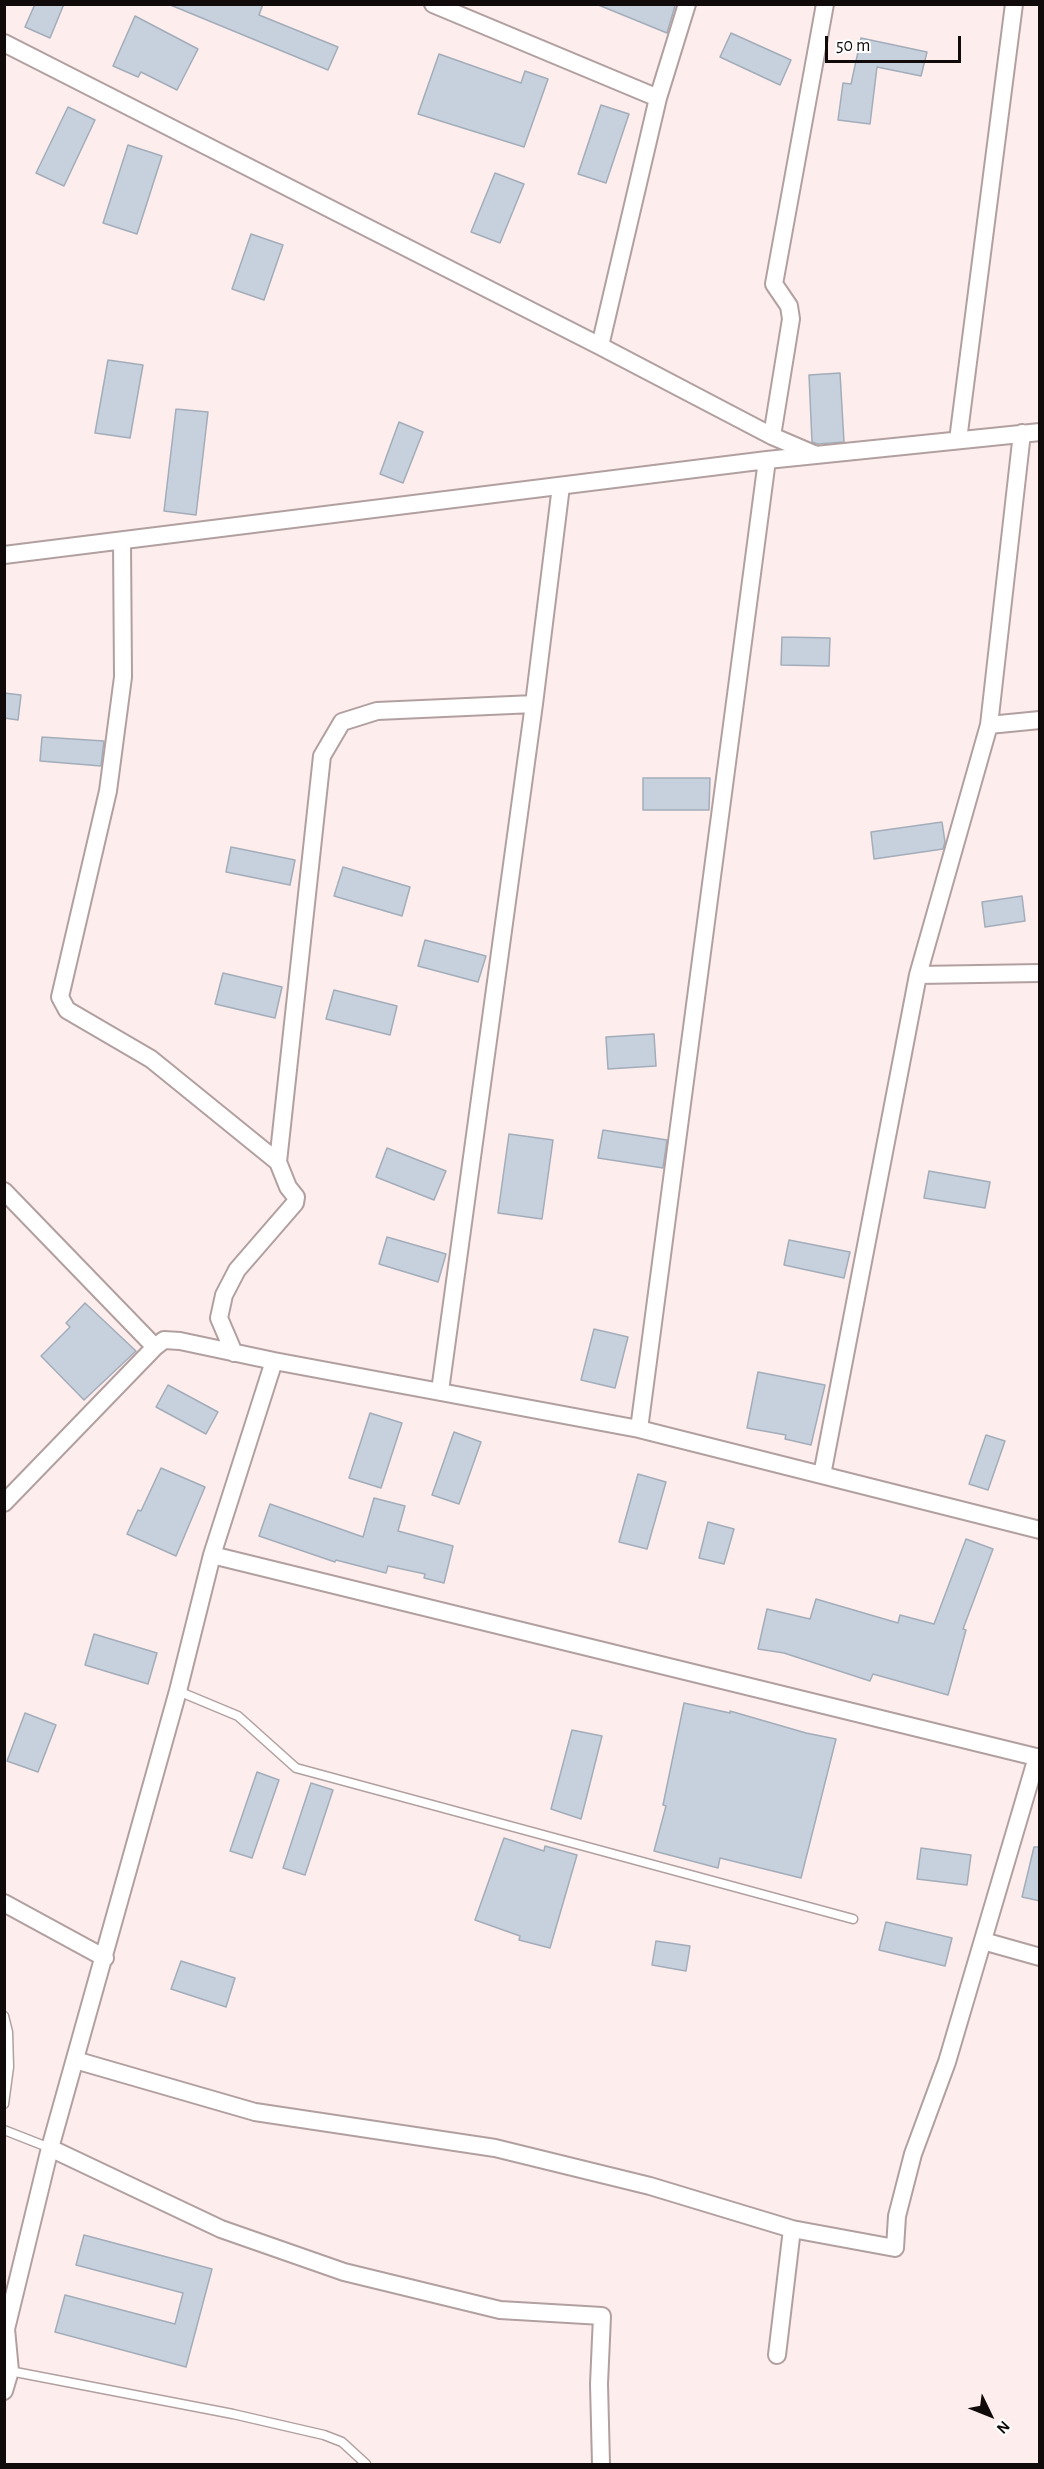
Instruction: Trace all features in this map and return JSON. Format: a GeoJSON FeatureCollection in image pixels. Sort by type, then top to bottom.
{"type":"FeatureCollection","features":[{"type":"Feature","properties":{"kind":"street"},"geometry":{"type":"LineString","coordinates":[[433,4],[658,98]]}},
{"type":"Feature","properties":{"kind":"street"},"geometry":{"type":"LineString","coordinates":[[600,345],[658,98],[687,4]]}},
{"type":"Feature","properties":{"kind":"street"},"geometry":{"type":"LineString","coordinates":[[772,436],[791,319],[789,306],[774,284],[825,4]]}},
{"type":"Feature","properties":{"kind":"street"},"geometry":{"type":"LineString","coordinates":[[958,440],[1014,4]]}},
{"type":"Feature","properties":{"kind":"street"},"geometry":{"type":"LineString","coordinates":[[4,43],[600,345],[772,436],[817,454]]}},
{"type":"Feature","properties":{"kind":"street"},"geometry":{"type":"LineString","coordinates":[[4,555],[817,454],[1040,432]]}},
{"type":"Feature","properties":{"kind":"street"},"geometry":{"type":"LineString","coordinates":[[822,1475],[918,975],[989,725],[1022,433]]}},
{"type":"Feature","properties":{"kind":"street"},"geometry":{"type":"LineString","coordinates":[[639,1429],[768,460]]}},
{"type":"Feature","properties":{"kind":"street"},"geometry":{"type":"LineString","coordinates":[[440,1391],[534,704],[561,486]]}},
{"type":"Feature","properties":{"kind":"street"},"geometry":{"type":"LineString","coordinates":[[122,541],[123,677],[108,791],[60,997],[67,1010],[151,1059],[278,1162],[296,1200],[237,1270],[224,1295],[219,1318],[234,1353]]}},
{"type":"Feature","properties":{"kind":"street"},"geometry":{"type":"LineString","coordinates":[[278,1162],[322,756],[342,722],[377,711],[534,704]]}},
{"type":"Feature","properties":{"kind":"street"},"geometry":{"type":"LineString","coordinates":[[989,725],[1040,720]]}},
{"type":"Feature","properties":{"kind":"street"},"geometry":{"type":"LineString","coordinates":[[918,975],[1040,973]]}},
{"type":"Feature","properties":{"kind":"street"},"geometry":{"type":"LineString","coordinates":[[4,1191],[155,1347]]}},
{"type":"Feature","properties":{"kind":"street"},"geometry":{"type":"LineString","coordinates":[[6,1498],[164,1340],[180,1341],[274,1361],[639,1429],[1040,1530]]}},
{"type":"Feature","properties":{"kind":"street"},"geometry":{"type":"LineString","coordinates":[[4,2391],[10,2372],[5,2329],[50,2148],[178,1691],[212,1555],[274,1361]]}},
{"type":"Feature","properties":{"kind":"street"},"geometry":{"type":"LineString","coordinates":[[75,2060],[255,2112],[495,2148],[650,2186],[792,2229],[895,2248],[897,2216],[913,2154],[947,2062],[1038,1757],[212,1555]]}},
{"type":"Feature","properties":{"kind":"street"},"geometry":{"type":"LineString","coordinates":[[4,1904],[105,1958]]}},
{"type":"Feature","properties":{"kind":"street"},"geometry":{"type":"LineString","coordinates":[[983,1941],[1040,1957]]}},
{"type":"Feature","properties":{"kind":"street"},"geometry":{"type":"LineString","coordinates":[[50,2148],[221,2229],[344,2272],[500,2310],[602,2316],[599,2384],[601,2464]]}},
{"type":"Feature","properties":{"kind":"street"},"geometry":{"type":"LineString","coordinates":[[777,2355],[792,2229]]}},
{"type":"Feature","properties":{"kind":"lane"},"geometry":{"type":"LineString","coordinates":[[178,1691],[238,1716],[296,1768],[854,1919]]}},
{"type":"Feature","properties":{"kind":"lane"},"geometry":{"type":"LineString","coordinates":[[4,2016],[8,2032],[9,2067],[4,2104]]}},
{"type":"Feature","properties":{"kind":"lane"},"geometry":{"type":"LineString","coordinates":[[4,2130],[50,2148]]}},
{"type":"Feature","properties":{"kind":"lane"},"geometry":{"type":"LineString","coordinates":[[10,2372],[233,2414],[324,2435],[342,2442],[366,2464]]}},
{"type":"Feature","properties":{"kind":"building"},"geometry":{"type":"Polygon","coordinates":[[[35,4],[64,4],[50,38],[25,27],[35,4]]]}},
{"type":"Feature","properties":{"kind":"building"},"geometry":{"type":"Polygon","coordinates":[[[168,4],[263,4],[259,15],[338,47],[328,70],[168,4]]]}},
{"type":"Feature","properties":{"kind":"building"},"geometry":{"type":"Polygon","coordinates":[[[596,4],[670,4],[675,6],[667,33],[596,4]]]}},
{"type":"Feature","properties":{"kind":"building"},"geometry":{"type":"Polygon","coordinates":[[[135,16],[198,49],[177,90],[141,72],[138,77],[113,66],[135,16]]]}},
{"type":"Feature","properties":{"kind":"building"},"geometry":{"type":"Polygon","coordinates":[[[731,33],[791,60],[780,85],[720,57],[731,33]]]}},
{"type":"Feature","properties":{"kind":"building"},"geometry":{"type":"Polygon","coordinates":[[[861,38],[927,52],[921,76],[877,67],[870,124],[838,120],[843,83],[851,84],[861,38]]]}},
{"type":"Feature","properties":{"kind":"building"},"geometry":{"type":"Polygon","coordinates":[[[439,54],[521,83],[525,71],[548,79],[524,147],[418,114],[439,54]]]}},
{"type":"Feature","properties":{"kind":"building"},"geometry":{"type":"Polygon","coordinates":[[[601,105],[629,114],[606,183],[578,174],[601,105]]]}},
{"type":"Feature","properties":{"kind":"building"},"geometry":{"type":"Polygon","coordinates":[[[68,107],[95,120],[64,186],[36,173],[68,107]]]}},
{"type":"Feature","properties":{"kind":"building"},"geometry":{"type":"Polygon","coordinates":[[[128,145],[162,156],[137,234],[103,223],[128,145]]]}},
{"type":"Feature","properties":{"kind":"building"},"geometry":{"type":"Polygon","coordinates":[[[495,173],[524,184],[500,243],[471,232],[495,173]]]}},
{"type":"Feature","properties":{"kind":"building"},"geometry":{"type":"Polygon","coordinates":[[[251,234],[283,245],[264,300],[232,289],[251,234]]]}},
{"type":"Feature","properties":{"kind":"building"},"geometry":{"type":"Polygon","coordinates":[[[108,360],[143,365],[130,438],[95,433],[108,360]]]}},
{"type":"Feature","properties":{"kind":"building"},"geometry":{"type":"Polygon","coordinates":[[[840,373],[844,442],[818,444],[812,442],[809,375],[840,373]]]}},
{"type":"Feature","properties":{"kind":"building"},"geometry":{"type":"Polygon","coordinates":[[[176,409],[208,412],[196,515],[164,511],[176,409]]]}},
{"type":"Feature","properties":{"kind":"building"},"geometry":{"type":"Polygon","coordinates":[[[399,422],[423,432],[403,483],[380,474],[399,422]]]}},
{"type":"Feature","properties":{"kind":"building"},"geometry":{"type":"Polygon","coordinates":[[[782,637],[830,638],[829,666],[781,665],[782,637]]]}},
{"type":"Feature","properties":{"kind":"building"},"geometry":{"type":"Polygon","coordinates":[[[4,693],[21,695],[18,720],[4,718],[4,693]]]}},
{"type":"Feature","properties":{"kind":"building"},"geometry":{"type":"Polygon","coordinates":[[[42,737],[104,741],[101,766],[40,761],[42,737]]]}},
{"type":"Feature","properties":{"kind":"building"},"geometry":{"type":"Polygon","coordinates":[[[643,778],[710,778],[709,810],[643,810],[643,778]]]}},
{"type":"Feature","properties":{"kind":"building"},"geometry":{"type":"Polygon","coordinates":[[[942,822],[945,842],[943,849],[874,859],[871,832],[942,822]]]}},
{"type":"Feature","properties":{"kind":"building"},"geometry":{"type":"Polygon","coordinates":[[[231,847],[295,860],[290,885],[226,872],[231,847]]]}},
{"type":"Feature","properties":{"kind":"building"},"geometry":{"type":"Polygon","coordinates":[[[343,867],[410,887],[402,916],[334,896],[343,867]]]}},
{"type":"Feature","properties":{"kind":"building"},"geometry":{"type":"Polygon","coordinates":[[[1022,896],[1025,921],[985,927],[982,902],[1022,896]]]}},
{"type":"Feature","properties":{"kind":"building"},"geometry":{"type":"Polygon","coordinates":[[[425,940],[486,956],[478,982],[418,966],[425,940]]]}},
{"type":"Feature","properties":{"kind":"building"},"geometry":{"type":"Polygon","coordinates":[[[223,973],[282,987],[275,1018],[215,1004],[223,973]]]}},
{"type":"Feature","properties":{"kind":"building"},"geometry":{"type":"Polygon","coordinates":[[[334,990],[397,1006],[390,1035],[326,1019],[334,990]]]}},
{"type":"Feature","properties":{"kind":"building"},"geometry":{"type":"Polygon","coordinates":[[[654,1034],[656,1066],[608,1069],[606,1037],[654,1034]]]}},
{"type":"Feature","properties":{"kind":"building"},"geometry":{"type":"Polygon","coordinates":[[[603,1130],[667,1140],[663,1168],[598,1158],[603,1130]]]}},
{"type":"Feature","properties":{"kind":"building"},"geometry":{"type":"Polygon","coordinates":[[[509,1134],[553,1140],[542,1219],[498,1213],[509,1134]]]}},
{"type":"Feature","properties":{"kind":"building"},"geometry":{"type":"Polygon","coordinates":[[[387,1148],[446,1171],[434,1200],[376,1177],[387,1148]]]}},
{"type":"Feature","properties":{"kind":"building"},"geometry":{"type":"Polygon","coordinates":[[[929,1171],[990,1182],[985,1208],[924,1198],[929,1171]]]}},
{"type":"Feature","properties":{"kind":"building"},"geometry":{"type":"Polygon","coordinates":[[[387,1237],[446,1254],[438,1282],[379,1264],[387,1237]]]}},
{"type":"Feature","properties":{"kind":"building"},"geometry":{"type":"Polygon","coordinates":[[[789,1240],[850,1252],[844,1278],[784,1265],[789,1240]]]}},
{"type":"Feature","properties":{"kind":"building"},"geometry":{"type":"Polygon","coordinates":[[[85,1303],[136,1351],[84,1400],[41,1356],[70,1327],[66,1323],[85,1303]]]}},
{"type":"Feature","properties":{"kind":"building"},"geometry":{"type":"Polygon","coordinates":[[[594,1329],[628,1337],[615,1388],[581,1380],[594,1329]]]}},
{"type":"Feature","properties":{"kind":"building"},"geometry":{"type":"Polygon","coordinates":[[[758,1372],[825,1385],[811,1445],[785,1439],[786,1435],[747,1428],[758,1372]]]}},
{"type":"Feature","properties":{"kind":"building"},"geometry":{"type":"Polygon","coordinates":[[[168,1385],[218,1412],[206,1434],[156,1407],[168,1385]]]}},
{"type":"Feature","properties":{"kind":"building"},"geometry":{"type":"Polygon","coordinates":[[[370,1413],[402,1423],[381,1488],[349,1478],[370,1413]]]}},
{"type":"Feature","properties":{"kind":"building"},"geometry":{"type":"Polygon","coordinates":[[[454,1432],[481,1442],[459,1504],[432,1495],[454,1432]]]}},
{"type":"Feature","properties":{"kind":"building"},"geometry":{"type":"Polygon","coordinates":[[[986,1435],[1005,1441],[988,1490],[969,1484],[986,1435]]]}},
{"type":"Feature","properties":{"kind":"building"},"geometry":{"type":"Polygon","coordinates":[[[161,1468],[205,1487],[176,1556],[127,1534],[138,1510],[141,1511],[161,1468]]]}},
{"type":"Feature","properties":{"kind":"building"},"geometry":{"type":"Polygon","coordinates":[[[638,1474],[666,1482],[647,1549],[619,1542],[638,1474]]]}},
{"type":"Feature","properties":{"kind":"building"},"geometry":{"type":"Polygon","coordinates":[[[374,1498],[405,1506],[398,1531],[453,1546],[444,1583],[424,1578],[425,1574],[388,1566],[386,1573],[336,1560],[335,1562],[259,1536],[270,1504],[363,1537],[374,1498]]]}},
{"type":"Feature","properties":{"kind":"building"},"geometry":{"type":"Polygon","coordinates":[[[708,1522],[734,1529],[724,1564],[699,1558],[708,1522]]]}},
{"type":"Feature","properties":{"kind":"building"},"geometry":{"type":"Polygon","coordinates":[[[966,1539],[993,1549],[963,1629],[966,1630],[948,1695],[873,1674],[870,1681],[784,1653],[758,1649],[767,1609],[810,1619],[816,1599],[898,1623],[900,1615],[934,1624],[966,1539]]]}},
{"type":"Feature","properties":{"kind":"building"},"geometry":{"type":"Polygon","coordinates":[[[94,1634],[157,1653],[148,1684],[85,1665],[94,1634]]]}},
{"type":"Feature","properties":{"kind":"building"},"geometry":{"type":"Polygon","coordinates":[[[684,1703],[730,1713],[730,1711],[806,1733],[836,1739],[801,1878],[720,1858],[718,1868],[654,1851],[666,1806],[663,1805],[684,1703]]]}},
{"type":"Feature","properties":{"kind":"building"},"geometry":{"type":"Polygon","coordinates":[[[25,1713],[56,1725],[38,1772],[7,1761],[25,1713]]]}},
{"type":"Feature","properties":{"kind":"building"},"geometry":{"type":"Polygon","coordinates":[[[572,1730],[602,1736],[581,1819],[551,1809],[572,1730]]]}},
{"type":"Feature","properties":{"kind":"building"},"geometry":{"type":"Polygon","coordinates":[[[257,1772],[279,1780],[252,1858],[230,1851],[257,1772]]]}},
{"type":"Feature","properties":{"kind":"building"},"geometry":{"type":"Polygon","coordinates":[[[311,1783],[333,1790],[305,1875],[283,1868],[311,1783]]]}},
{"type":"Feature","properties":{"kind":"building"},"geometry":{"type":"Polygon","coordinates":[[[504,1838],[544,1851],[545,1846],[577,1855],[550,1948],[519,1940],[520,1936],[475,1920],[504,1838]]]}},
{"type":"Feature","properties":{"kind":"building"},"geometry":{"type":"Polygon","coordinates":[[[1034,1847],[1040,1847],[1040,1901],[1022,1897],[1034,1847]]]}},
{"type":"Feature","properties":{"kind":"building"},"geometry":{"type":"Polygon","coordinates":[[[921,1848],[971,1855],[967,1885],[917,1879],[921,1848]]]}},
{"type":"Feature","properties":{"kind":"building"},"geometry":{"type":"Polygon","coordinates":[[[886,1922],[952,1938],[945,1966],[879,1950],[886,1922]]]}},
{"type":"Feature","properties":{"kind":"building"},"geometry":{"type":"Polygon","coordinates":[[[656,1941],[690,1946],[686,1971],[652,1965],[656,1941]]]}},
{"type":"Feature","properties":{"kind":"building"},"geometry":{"type":"Polygon","coordinates":[[[181,1961],[235,1978],[226,2007],[171,1989],[181,1961]]]}},
{"type":"Feature","properties":{"kind":"building"},"geometry":{"type":"Polygon","coordinates":[[[84,2235],[212,2269],[186,2367],[55,2332],[65,2295],[175,2324],[183,2293],[76,2265],[84,2235]]]}}]}
